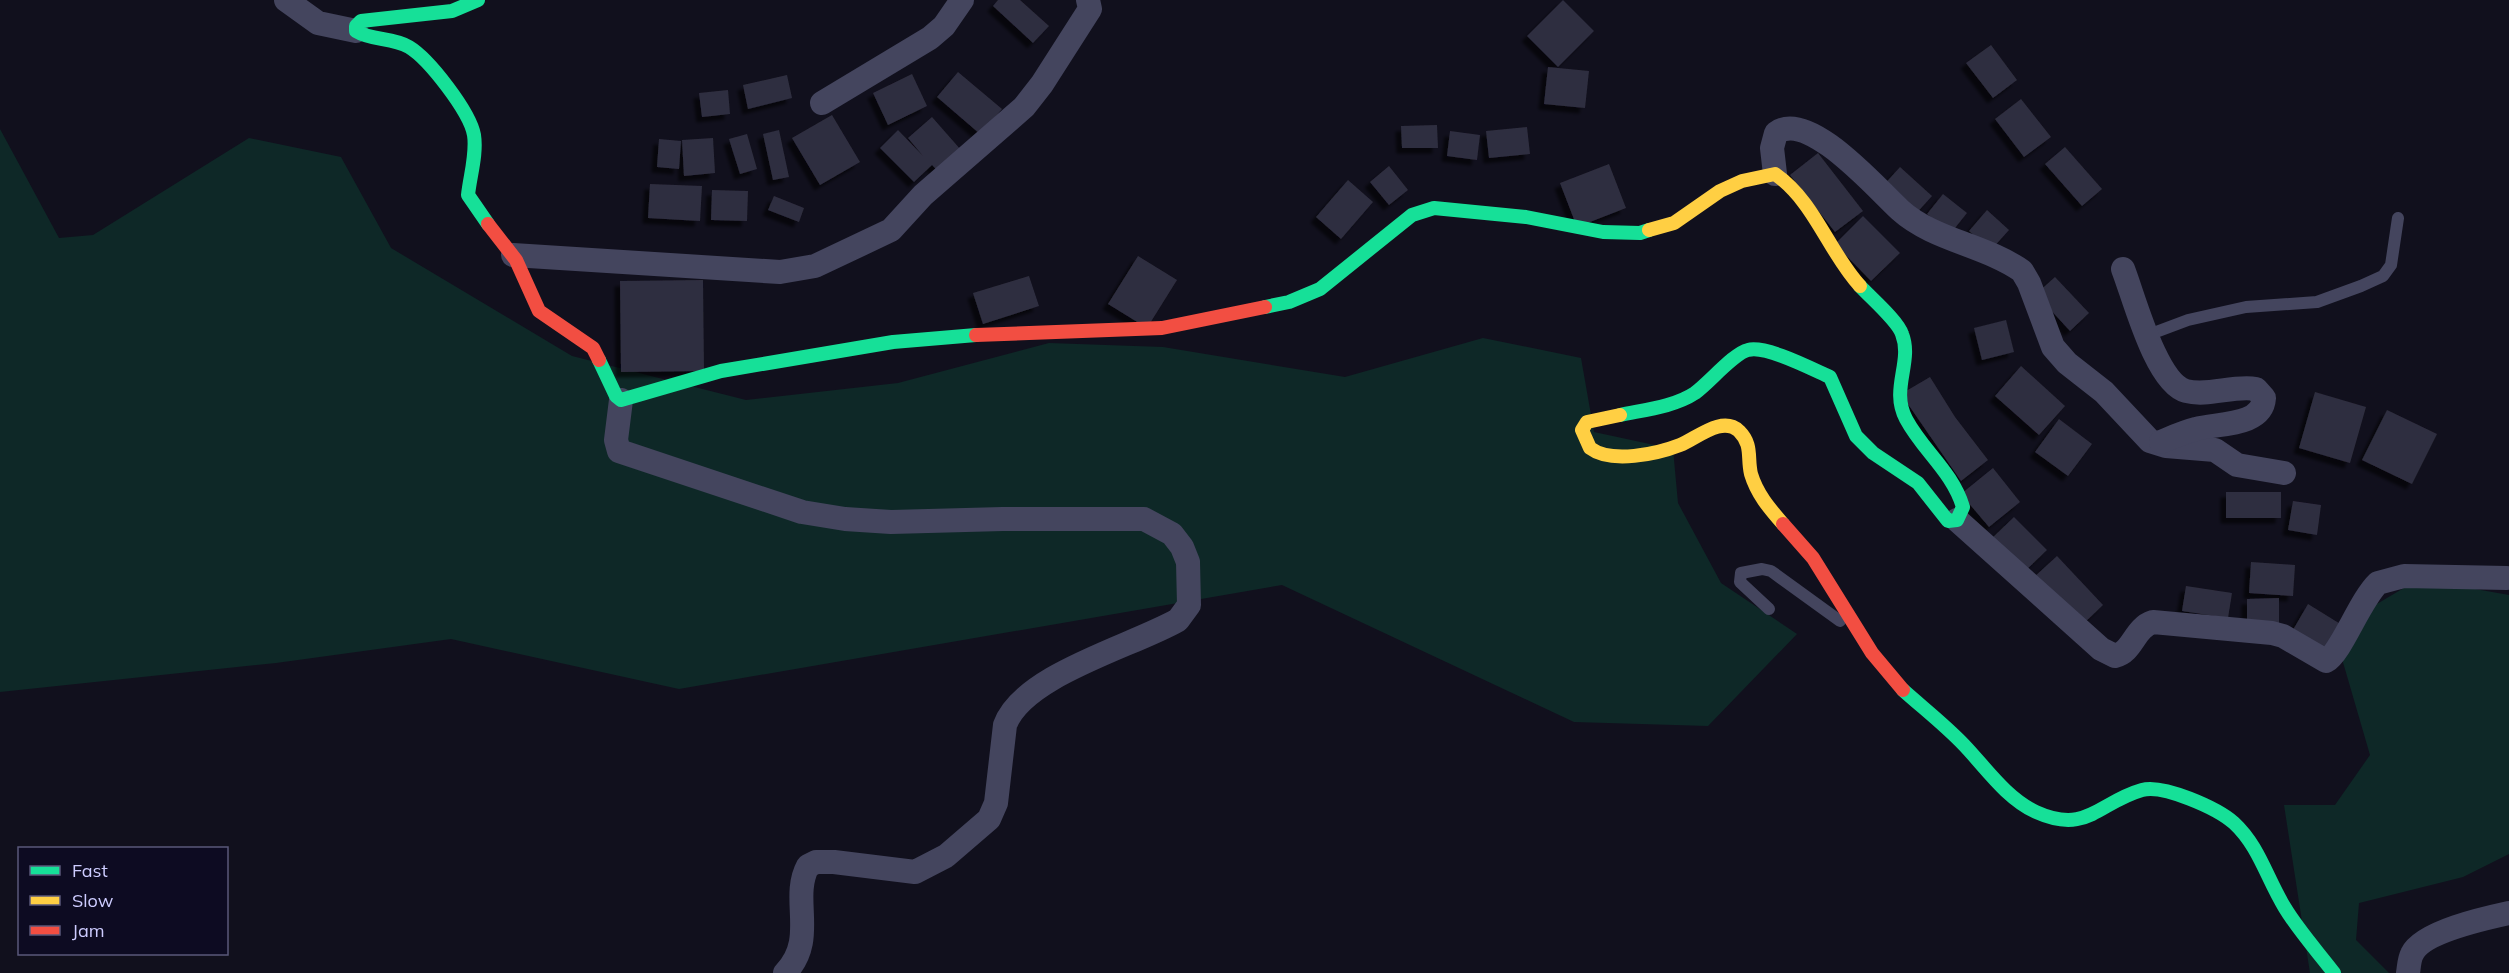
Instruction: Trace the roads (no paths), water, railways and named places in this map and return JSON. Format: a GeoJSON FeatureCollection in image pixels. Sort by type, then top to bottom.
{"type":"FeatureCollection","features":[{"type":"Feature","properties":{"kind":"street"},"geometry":{"type":"LineString","coordinates":[[286,0],[318,23],[357,31],[362,35],[397,42],[411,48],[432,67],[474,132],[470,199],[513,255],[539,310],[593,348],[616,396],[621,400]]}},
{"type":"Feature","properties":{"kind":"street"},"geometry":{"type":"LineString","coordinates":[[357,31],[356,26],[361,21],[452,11],[478,0]]}},
{"type":"Feature","properties":{"kind":"street"},"geometry":{"type":"LineString","coordinates":[[822,103],[930,38],[944,26],[962,0]]}},
{"type":"Feature","properties":{"kind":"street"},"geometry":{"type":"LineString","coordinates":[[513,255],[780,272],[815,266],[864,245],[891,230],[923,195],[1024,107],[1042,84],[1090,9],[1088,0]]}},
{"type":"Feature","properties":{"kind":"street"},"geometry":{"type":"LineString","coordinates":[[2284,473],[2237,465],[2215,450],[2156,444],[2127,419],[2099,387],[2067,363],[2053,347],[2029,283],[2022,271],[1914,221],[1828,144],[1804,129],[1791,126],[1776,133],[1772,148],[1775,174],[1799,194],[1845,270],[1902,332],[1905,345],[1900,405],[1915,431],[1941,462],[1957,489],[1963,507],[1957,519],[1954,522],[1948,521],[1918,483],[1863,444],[1850,426],[1830,377],[1784,356],[1757,349],[1742,351],[1715,378],[1692,395],[1657,407],[1603,416],[1584,424],[1582,430],[1585,442],[1600,454],[1658,451],[1678,446],[1723,426],[1730,426],[1743,432],[1749,443],[1753,482],[1762,500],[1814,558],[1857,634],[1911,698],[1964,745],[1998,784],[2036,812],[2067,820],[2086,819],[2133,792],[2154,789],[2201,803],[2233,822],[2254,847],[2290,915],[2334,973]]}},
{"type":"Feature","properties":{"kind":"street"},"geometry":{"type":"LineString","coordinates":[[621,400],[721,371],[921,338],[1035,331],[1126,330],[1189,324],[1289,302],[1320,289],[1412,215],[1425,209],[1505,214],[1603,232],[1640,233],[1674,223],[1719,191],[1742,181],[1775,174]]}},
{"type":"Feature","properties":{"kind":"street"},"geometry":{"type":"LineString","coordinates":[[2123,269],[2160,367],[2167,378],[2181,389],[2199,392],[2248,388],[2259,390],[2264,398],[2262,408],[2252,417],[2196,429],[2156,444]]}},
{"type":"Feature","properties":{"kind":"street"},"geometry":{"type":"LineString","coordinates":[[621,400],[616,440],[619,451],[802,512],[891,522],[1144,519],[1172,534],[1182,547],[1188,562],[1189,605],[1178,620],[1040,686],[1008,716],[1005,725],[999,791],[989,819],[946,856],[915,872],[825,861],[808,866],[803,884],[800,948],[797,958],[785,973]]}},
{"type":"Feature","properties":{"kind":"street"},"geometry":{"type":"LineString","coordinates":[[1957,519],[2101,649],[2115,656],[2125,651],[2144,624],[2153,622],[2272,633],[2283,636],[2326,661],[2333,656],[2353,618],[2378,583],[2404,576],[2507,578]]}},
{"type":"Feature","properties":{"kind":"street"},"geometry":{"type":"LineString","coordinates":[[2408,973],[2412,954],[2419,946],[2458,925],[2509,913]]}},
{"type":"Feature","properties":{"kind":"lane"},"geometry":{"type":"LineString","coordinates":[[2148,335],[2188,320],[2246,308],[2318,302],[2361,286],[2388,270],[2394,251],[2398,218]]}},
{"type":"Feature","properties":{"kind":"lane"},"geometry":{"type":"LineString","coordinates":[[1768,609],[1740,582],[1741,573],[1762,569],[1772,571],[1857,634]]}}]}
